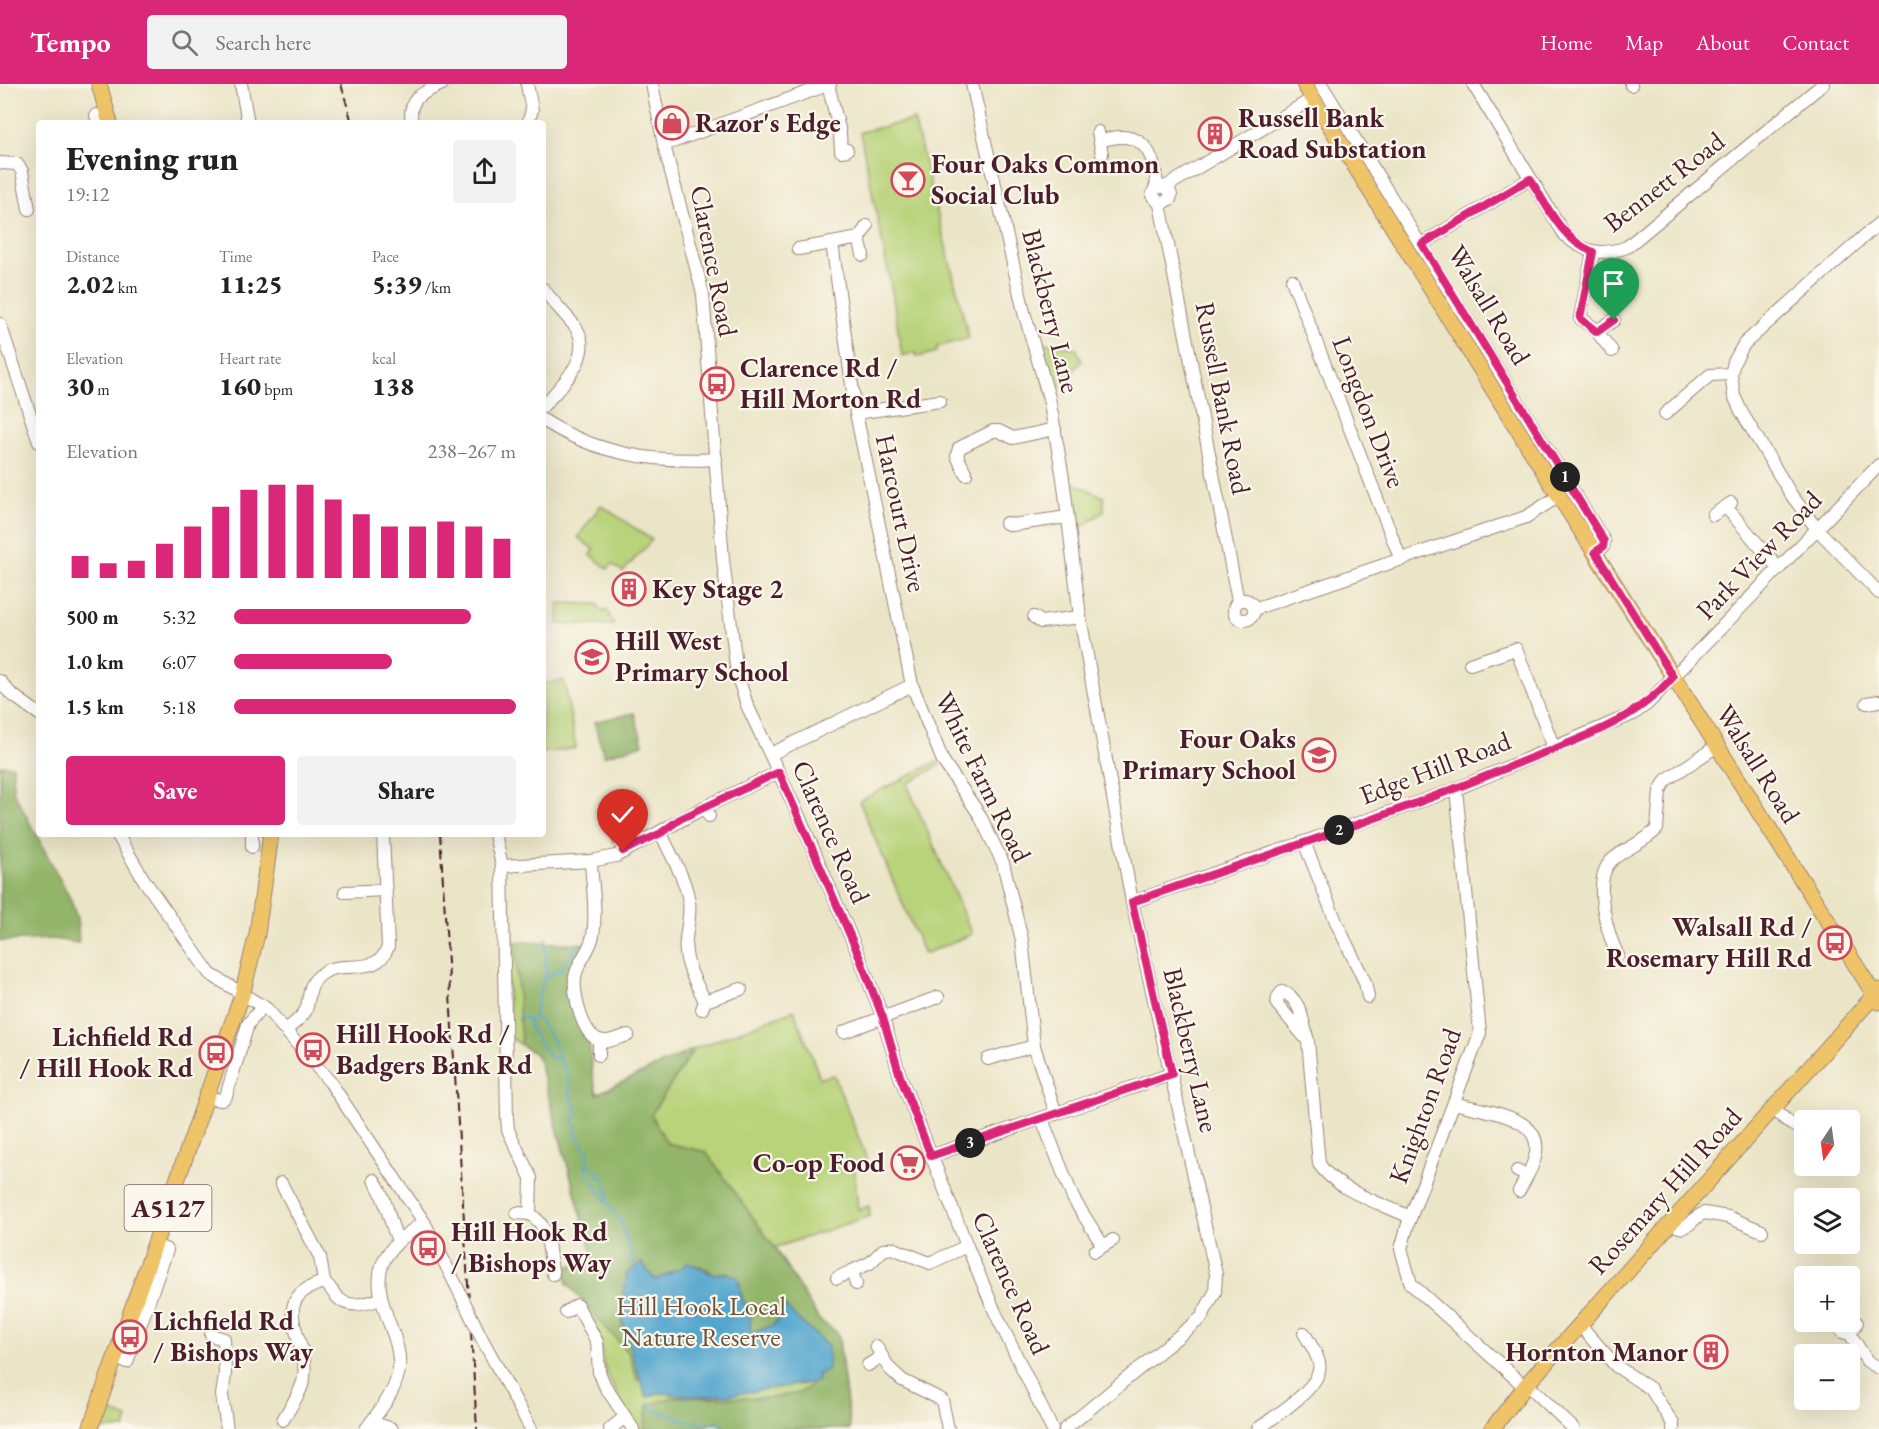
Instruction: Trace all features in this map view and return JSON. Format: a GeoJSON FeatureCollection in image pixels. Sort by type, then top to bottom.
{"type":"FeatureCollection","features":[{"type":"Feature","properties":{"kind":"main road"},"geometry":{"type":"LineString","coordinates":[[99,84],[109,120]]}},
{"type":"Feature","properties":{"kind":"main road","name":"Walsall Road"},"geometry":{"type":"LineString","coordinates":[[1304,84],[1559,496],[1878,996]]}},
{"type":"Feature","properties":{"kind":"main road","name":"A5127"},"geometry":{"type":"LineString","coordinates":[[90,1429],[242,995],[257,934],[271,837]]}},
{"type":"Feature","properties":{"kind":"main road","name":"Rosemary Hill Road"},"geometry":{"type":"LineString","coordinates":[[1492,1429],[1526,1385],[1579,1324],[1878,996]]}},
{"type":"Feature","properties":{"kind":"street"},"geometry":{"type":"LineString","coordinates":[[241,84],[247,120]]}},
{"type":"Feature","properties":{"kind":"street"},"geometry":{"type":"LineString","coordinates":[[412,120],[410,108],[419,94],[442,84]]}},
{"type":"Feature","properties":{"kind":"street"},"geometry":{"type":"LineString","coordinates":[[527,84],[532,110],[529,120]]}},
{"type":"Feature","properties":{"kind":"street","name":"Clarence Road"},"geometry":{"type":"LineString","coordinates":[[652,84],[664,146],[703,294],[723,560],[737,674],[747,705],[779,772],[883,1018],[900,1076],[967,1246],[995,1312],[1052,1429]]}},
{"type":"Feature","properties":{"kind":"street"},"geometry":{"type":"LineString","coordinates":[[664,146],[829,84],[840,133],[841,151]]}},
{"type":"Feature","properties":{"kind":"street","name":"Blackberry Lane"},"geometry":{"type":"LineString","coordinates":[[972,84],[1055,429],[1080,617],[1132,902],[1216,1274],[1215,1292],[1201,1318],[1065,1429]]}},
{"type":"Feature","properties":{"kind":"street","name":"Walsall Road"},"geometry":{"type":"LineString","coordinates":[[1321,84],[1604,541],[1603,547],[1595,552]]}},
{"type":"Feature","properties":{"kind":"street","name":"Bennett Road"},"geometry":{"type":"LineString","coordinates":[[1473,84],[1565,235],[1577,246],[1593,252],[1610,254],[1627,247],[1823,84]]}},
{"type":"Feature","properties":{"kind":"street"},"geometry":{"type":"LineString","coordinates":[[1102,154],[1099,136],[1130,133],[1150,156],[1162,186],[1312,99]]}},
{"type":"Feature","properties":{"kind":"street"},"geometry":{"type":"LineString","coordinates":[[0,163],[16,164],[22,171],[29,209]]}},
{"type":"Feature","properties":{"kind":"street"},"geometry":{"type":"LineString","coordinates":[[1422,244],[1530,179]]}},
{"type":"Feature","properties":{"kind":"street","name":"Russell Bank Road"},"geometry":{"type":"LineString","coordinates":[[1162,186],[1170,199],[1160,204],[1238,601],[1249,601],[1254,609],[1401,561],[1526,517],[1559,496]]}},
{"type":"Feature","properties":{"kind":"street"},"geometry":{"type":"LineString","coordinates":[[1879,224],[1744,344],[1734,362],[1731,374],[1734,396],[1792,496],[1817,529],[1879,593]]}},
{"type":"Feature","properties":{"kind":"street"},"geometry":{"type":"LineString","coordinates":[[798,249],[859,238],[867,226]]}},
{"type":"Feature","properties":{"kind":"street"},"geometry":{"type":"LineString","coordinates":[[859,238],[863,255]]}},
{"type":"Feature","properties":{"kind":"street","name":"Harcourt Drive"},"geometry":{"type":"LineString","coordinates":[[832,243],[856,413],[912,685]]}},
{"type":"Feature","properties":{"kind":"street"},"geometry":{"type":"LineString","coordinates":[[1593,252],[1575,316],[1597,332],[1612,351]]}},
{"type":"Feature","properties":{"kind":"street","name":"Longdon Drive"},"geometry":{"type":"LineString","coordinates":[[1292,280],[1401,561]]}},
{"type":"Feature","properties":{"kind":"street"},"geometry":{"type":"LineString","coordinates":[[546,293],[579,333],[581,350],[573,372],[546,403]]}},
{"type":"Feature","properties":{"kind":"street"},"geometry":{"type":"LineString","coordinates":[[1597,332],[1614,320]]}},
{"type":"Feature","properties":{"kind":"street"},"geometry":{"type":"LineString","coordinates":[[0,324],[36,433]]}},
{"type":"Feature","properties":{"kind":"street"},"geometry":{"type":"LineString","coordinates":[[1665,414],[1710,375],[1731,374]]}},
{"type":"Feature","properties":{"kind":"street"},"geometry":{"type":"LineString","coordinates":[[856,413],[940,401]]}},
{"type":"Feature","properties":{"kind":"street"},"geometry":{"type":"LineString","coordinates":[[546,422],[572,436],[624,455],[672,462],[716,459]]}},
{"type":"Feature","properties":{"kind":"street"},"geometry":{"type":"LineString","coordinates":[[966,474],[957,456],[958,448],[993,431],[999,431],[1013,438],[1055,429]]}},
{"type":"Feature","properties":{"kind":"street","name":"Park View Road"},"geometry":{"type":"LineString","coordinates":[[1673,677],[1879,465]]}},
{"type":"Feature","properties":{"kind":"street"},"geometry":{"type":"LineString","coordinates":[[1713,514],[1729,505],[1779,569]]}},
{"type":"Feature","properties":{"kind":"street"},"geometry":{"type":"LineString","coordinates":[[1006,523],[1012,525],[1067,517]]}},
{"type":"Feature","properties":{"kind":"street"},"geometry":{"type":"LineString","coordinates":[[1034,617],[1041,622],[1080,617]]}},
{"type":"Feature","properties":{"kind":"street"},"geometry":{"type":"LineString","coordinates":[[1470,664],[1516,649],[1554,748]]}},
{"type":"Feature","properties":{"kind":"street","name":"Edge Hill Road"},"geometry":{"type":"LineString","coordinates":[[1132,902],[1456,789],[1633,714],[1647,704],[1673,677]]}},
{"type":"Feature","properties":{"kind":"street"},"geometry":{"type":"LineString","coordinates":[[0,681],[10,693],[36,712]]}},
{"type":"Feature","properties":{"kind":"street","name":"White Farm Road"},"geometry":{"type":"LineString","coordinates":[[771,754],[912,685],[943,761],[979,814],[1002,863],[1022,940],[1034,1046],[1056,1114]]}},
{"type":"Feature","properties":{"kind":"street"},"geometry":{"type":"LineString","coordinates":[[1618,956],[1606,929],[1603,883],[1605,868],[1612,860],[1657,830],[1660,791],[1666,780],[1717,746]]}},
{"type":"Feature","properties":{"kind":"street"},"geometry":{"type":"LineString","coordinates":[[502,866],[591,861],[616,856],[661,833],[680,819],[707,811],[779,772]]}},
{"type":"Feature","properties":{"kind":"street","name":"Knighton Road"},"geometry":{"type":"LineString","coordinates":[[1456,789],[1480,1033],[1410,1217],[1401,1250],[1411,1284],[1574,1429]]}},
{"type":"Feature","properties":{"kind":"street"},"geometry":{"type":"LineString","coordinates":[[606,813],[623,851]]}},
{"type":"Feature","properties":{"kind":"street"},"geometry":{"type":"LineString","coordinates":[[661,833],[688,895],[690,904],[685,942],[687,957],[689,971],[703,1005],[741,989]]}},
{"type":"Feature","properties":{"kind":"street"},"geometry":{"type":"LineString","coordinates":[[119,837],[144,880],[210,974],[263,1006],[330,1082],[424,1222],[481,1337],[531,1429]]}},
{"type":"Feature","properties":{"kind":"street"},"geometry":{"type":"LineString","coordinates":[[286,1030],[305,1011],[310,986],[325,972],[333,968],[370,965],[385,954],[388,947],[383,837]]}},
{"type":"Feature","properties":{"kind":"street"},"geometry":{"type":"LineString","coordinates":[[496,837],[502,866],[507,1117],[511,1138],[531,1178],[523,1213],[541,1222],[545,1229],[553,1274]]}},
{"type":"Feature","properties":{"kind":"street"},"geometry":{"type":"LineString","coordinates":[[1304,842],[1337,924],[1365,982],[1368,997]]}},
{"type":"Feature","properties":{"kind":"street"},"geometry":{"type":"LineString","coordinates":[[591,861],[593,938],[575,975],[576,1003],[584,1026],[599,1040],[606,1041],[628,1035]]}},
{"type":"Feature","properties":{"kind":"street"},"geometry":{"type":"LineString","coordinates":[[345,892],[386,890]]}},
{"type":"Feature","properties":{"kind":"street"},"geometry":{"type":"LineString","coordinates":[[844,1032],[938,997]]}},
{"type":"Feature","properties":{"kind":"street"},"geometry":{"type":"LineString","coordinates":[[206,1098],[222,1100],[226,1096],[248,1024],[263,1006]]}},
{"type":"Feature","properties":{"kind":"street"},"geometry":{"type":"LineString","coordinates":[[599,1040],[599,1055]]}},
{"type":"Feature","properties":{"kind":"street"},"geometry":{"type":"LineString","coordinates":[[1308,1041],[1319,1164],[1326,1175],[1340,1184],[1410,1217]]}},
{"type":"Feature","properties":{"kind":"street"},"geometry":{"type":"LineString","coordinates":[[988,1059],[1034,1046]]}},
{"type":"Feature","properties":{"kind":"street"},"geometry":{"type":"LineString","coordinates":[[931,1156],[1172,1074]]}},
{"type":"Feature","properties":{"kind":"street"},"geometry":{"type":"LineString","coordinates":[[1454,1103],[1522,1122],[1532,1131],[1538,1144],[1536,1161],[1522,1173],[1519,1191]]}},
{"type":"Feature","properties":{"kind":"street"},"geometry":{"type":"LineString","coordinates":[[1773,1109],[1794,1125]]}},
{"type":"Feature","properties":{"kind":"street"},"geometry":{"type":"LineString","coordinates":[[1042,1119],[1073,1198],[1104,1246]]}},
{"type":"Feature","properties":{"kind":"street"},"geometry":{"type":"LineString","coordinates":[[374,1180],[387,1191],[388,1220],[398,1240]]}},
{"type":"Feature","properties":{"kind":"street"},"geometry":{"type":"LineString","coordinates":[[281,1183],[284,1204],[320,1257],[324,1282],[338,1299],[349,1304],[361,1305],[381,1299]]}},
{"type":"Feature","properties":{"kind":"street"},"geometry":{"type":"LineString","coordinates":[[1671,1222],[1681,1229],[1687,1228],[1704,1213],[1728,1217],[1762,1231]]}},
{"type":"Feature","properties":{"kind":"street"},"geometry":{"type":"LineString","coordinates":[[392,1429],[368,1426],[393,1390],[399,1373],[397,1341],[381,1299],[379,1281],[383,1261],[398,1240],[424,1222]]}},
{"type":"Feature","properties":{"kind":"street"},"geometry":{"type":"LineString","coordinates":[[837,1278],[870,1263],[883,1250],[892,1248],[930,1263],[967,1246]]}},
{"type":"Feature","properties":{"kind":"street"},"geometry":{"type":"LineString","coordinates":[[852,1271],[856,1284]]}},
{"type":"Feature","properties":{"kind":"street"},"geometry":{"type":"LineString","coordinates":[[284,1420],[304,1377],[304,1366],[291,1313],[293,1303],[297,1296],[324,1282]]}},
{"type":"Feature","properties":{"kind":"street"},"geometry":{"type":"LineString","coordinates":[[566,1312],[577,1305],[587,1319],[597,1342],[599,1372],[633,1429]]}},
{"type":"Feature","properties":{"kind":"street"},"geometry":{"type":"LineString","coordinates":[[1579,1324],[1616,1366],[1651,1389],[1673,1424],[1673,1429]]}},
{"type":"Feature","properties":{"kind":"street"},"geometry":{"type":"LineString","coordinates":[[226,1326],[225,1375],[222,1395],[227,1429]]}},
{"type":"Feature","properties":{"kind":"street"},"geometry":{"type":"LineString","coordinates":[[1258,1429],[1313,1385],[1320,1372],[1319,1363],[1303,1332]]}},
{"type":"Feature","properties":{"kind":"street"},"geometry":{"type":"LineString","coordinates":[[1847,1332],[1867,1361],[1879,1368]]}},
{"type":"Feature","properties":{"kind":"street"},"geometry":{"type":"LineString","coordinates":[[211,1335],[224,1339]]}},
{"type":"Feature","properties":{"kind":"street"},"geometry":{"type":"LineString","coordinates":[[868,1365],[878,1352],[902,1380],[942,1400],[948,1429]]}},
{"type":"Feature","properties":{"kind":"street"},"geometry":{"type":"LineString","coordinates":[[279,1398],[291,1404]]}},
{"type":"Feature","properties":{"kind":"street"},"geometry":{"type":"LineString","coordinates":[[610,1429],[626,1417]]}},
{"type":"Feature","properties":{"kind":"green space"},"geometry":{"type":"Polygon","coordinates":[[[914,120],[969,338],[937,347],[937,352],[917,357],[915,352],[902,356],[892,291],[860,132],[914,120]]]}},
{"type":"Feature","properties":{"kind":"green space"},"geometry":{"type":"Polygon","coordinates":[[[1033,341],[1076,348],[1082,361],[1049,398],[1033,341]]]}},
{"type":"Feature","properties":{"kind":"green space"},"geometry":{"type":"Polygon","coordinates":[[[1063,478],[1104,497],[1104,511],[1070,536],[1063,478]]]}},
{"type":"Feature","properties":{"kind":"green space"},"geometry":{"type":"Polygon","coordinates":[[[601,505],[652,540],[623,572],[612,564],[608,569],[591,555],[594,550],[578,537],[601,505]]]}},
{"type":"Feature","properties":{"kind":"green space"},"geometry":{"type":"Polygon","coordinates":[[[558,603],[597,604],[603,612],[607,610],[614,625],[558,624],[558,603]]]}},
{"type":"Feature","properties":{"kind":"green space"},"geometry":{"type":"Polygon","coordinates":[[[564,680],[576,748],[546,753],[546,683],[564,680]]]}},
{"type":"Feature","properties":{"kind":"green space"},"geometry":{"type":"Polygon","coordinates":[[[634,713],[643,744],[604,756],[594,722],[634,713]]]}},
{"type":"Feature","properties":{"kind":"green space"},"geometry":{"type":"Polygon","coordinates":[[[938,761],[940,765],[907,784],[972,934],[924,954],[859,801],[938,761]]]}},
{"type":"Feature","properties":{"kind":"green space"},"geometry":{"type":"Polygon","coordinates":[[[0,765],[13,766],[13,791],[71,900],[77,919],[79,943],[53,939],[0,941],[0,765]]]}},
{"type":"Feature","properties":{"kind":"green space","name":"Hill Hook Local Nature Reserve"},"geometry":{"type":"Polygon","coordinates":[[[507,942],[587,944],[571,976],[578,1023],[590,1048],[592,1076],[597,1094],[694,1049],[794,1010],[820,1078],[834,1075],[867,1159],[854,1165],[858,1210],[869,1206],[870,1216],[774,1248],[819,1320],[838,1333],[850,1429],[727,1429],[716,1422],[696,1429],[638,1429],[621,1404],[604,1367],[599,1336],[582,1300],[567,1283],[565,1268],[593,1257],[537,1055],[508,1036],[507,942]]]}},
{"type":"Feature","properties":{"kind":"green space","name":"Hill Hook Local Nature Reserve"},"geometry":{"type":"Polygon","coordinates":[[[515,942],[587,944],[571,976],[578,1023],[590,1048],[597,1094],[694,1049],[651,1115],[667,1143],[706,1152],[775,1248],[819,1320],[838,1333],[850,1429],[727,1429],[716,1422],[696,1429],[644,1429],[648,1405],[674,1397],[771,1398],[799,1393],[818,1380],[817,1375],[825,1370],[808,1328],[799,1323],[785,1306],[782,1307],[775,1324],[753,1333],[750,1330],[751,1313],[743,1301],[738,1278],[727,1272],[714,1274],[701,1266],[683,1267],[658,1279],[627,1273],[622,1325],[643,1382],[637,1380],[629,1354],[567,1283],[565,1268],[593,1257],[537,1055],[521,1045],[515,942]]]}},
{"type":"Feature","properties":{"kind":"green space"},"geometry":{"type":"Polygon","coordinates":[[[104,1409],[128,1418],[125,1429],[99,1429],[104,1409]]]}},
{"type":"Feature","properties":{"kind":"water"},"geometry":{"type":"Polygon","coordinates":[[[686,1262],[714,1274],[729,1274],[738,1278],[743,1301],[751,1313],[750,1330],[753,1333],[775,1324],[782,1307],[785,1306],[828,1347],[828,1369],[817,1375],[816,1382],[729,1395],[695,1396],[658,1393],[647,1397],[632,1354],[621,1311],[627,1273],[642,1263],[654,1279],[658,1279],[683,1267],[686,1262]]]}},
{"type":"Feature","properties":{"kind":"waterway"},"geometry":{"type":"LineString","coordinates":[[546,938],[546,974]]}},
{"type":"Feature","properties":{"kind":"waterway"},"geometry":{"type":"LineString","coordinates":[[580,943],[561,969],[544,978],[533,1018],[539,1020],[552,1040],[570,1084],[570,1097],[578,1111],[573,1121],[577,1127],[575,1134],[588,1152],[586,1171],[620,1221],[635,1266]]}},
{"type":"Feature","properties":{"kind":"waterway"},"geometry":{"type":"LineString","coordinates":[[520,1016],[529,1020],[530,1028],[550,1058],[558,1058]]}},
{"type":"Feature","properties":{"kind":"waterway"},"geometry":{"type":"LineString","coordinates":[[586,1164],[599,1172],[599,1177],[604,1178],[609,1195],[606,1201]]}},
{"type":"Feature","properties":{"kind":"waterway"},"geometry":{"type":"LineString","coordinates":[[649,1403],[652,1409],[689,1421],[718,1424],[725,1429]]}},
{"type":"Feature","properties":{"kind":"railway"},"geometry":{"type":"LineString","coordinates":[[341,84],[351,120]]}},
{"type":"Feature","properties":{"kind":"railway"},"geometry":{"type":"LineString","coordinates":[[440,837],[477,1429]]}},
{"type":"Feature","properties":{"kind":"place","name":"Razor's Edge"},"geometry":{"type":"Point","coordinates":[672,123]}},
{"type":"Feature","properties":{"kind":"place","name":"Russell Bank Road Substation"},"geometry":{"type":"Point","coordinates":[1215,134]}},
{"type":"Feature","properties":{"kind":"place","name":"Four Oaks Common Social Club"},"geometry":{"type":"Point","coordinates":[908,180]}},
{"type":"Feature","properties":{"kind":"place","name":"Clarence Rd / Hill Morton Rd"},"geometry":{"type":"Point","coordinates":[717,384]}},
{"type":"Feature","properties":{"kind":"place","name":"Key Stage 2"},"geometry":{"type":"Point","coordinates":[629,589]}},
{"type":"Feature","properties":{"kind":"place","name":"Hill West Primary School"},"geometry":{"type":"Point","coordinates":[592,657]}},
{"type":"Feature","properties":{"kind":"place","name":"Four Oaks Primary School"},"geometry":{"type":"Point","coordinates":[1319,755]}},
{"type":"Feature","properties":{"kind":"place","name":"Walsall Rd / Rosemary Hill Rd"},"geometry":{"type":"Point","coordinates":[1835,943]}},
{"type":"Feature","properties":{"kind":"place","name":"Hill Hook Rd / Badgers Bank Rd"},"geometry":{"type":"Point","coordinates":[313,1050]}},
{"type":"Feature","properties":{"kind":"place","name":"Lichfield Rd / Hill Hook Rd"},"geometry":{"type":"Point","coordinates":[216,1053]}},
{"type":"Feature","properties":{"kind":"place","name":"Co-op Food"},"geometry":{"type":"Point","coordinates":[908,1163]}},
{"type":"Feature","properties":{"kind":"place","name":"Hill Hook Rd / Bishops Way"},"geometry":{"type":"Point","coordinates":[428,1248]}},
{"type":"Feature","properties":{"kind":"place","name":"Lichfield Rd / Bishops Way"},"geometry":{"type":"Point","coordinates":[130,1337]}},
{"type":"Feature","properties":{"kind":"place","name":"Hornton Manor"},"geometry":{"type":"Point","coordinates":[1711,1352]}},
{"type":"Feature","properties":{"kind":"route"},"geometry":{"type":"LineString","coordinates":[[623,851],[661,833],[680,819],[779,772],[859,956],[883,1018],[900,1076],[931,1156],[1042,1119],[1120,1089],[1172,1074],[1132,902],[1456,789],[1633,714],[1647,704],[1673,677],[1595,552],[1603,547],[1604,541],[1422,244],[1530,179],[1565,235],[1577,246],[1593,252],[1580,318],[1597,332],[1614,320]]}}]}
